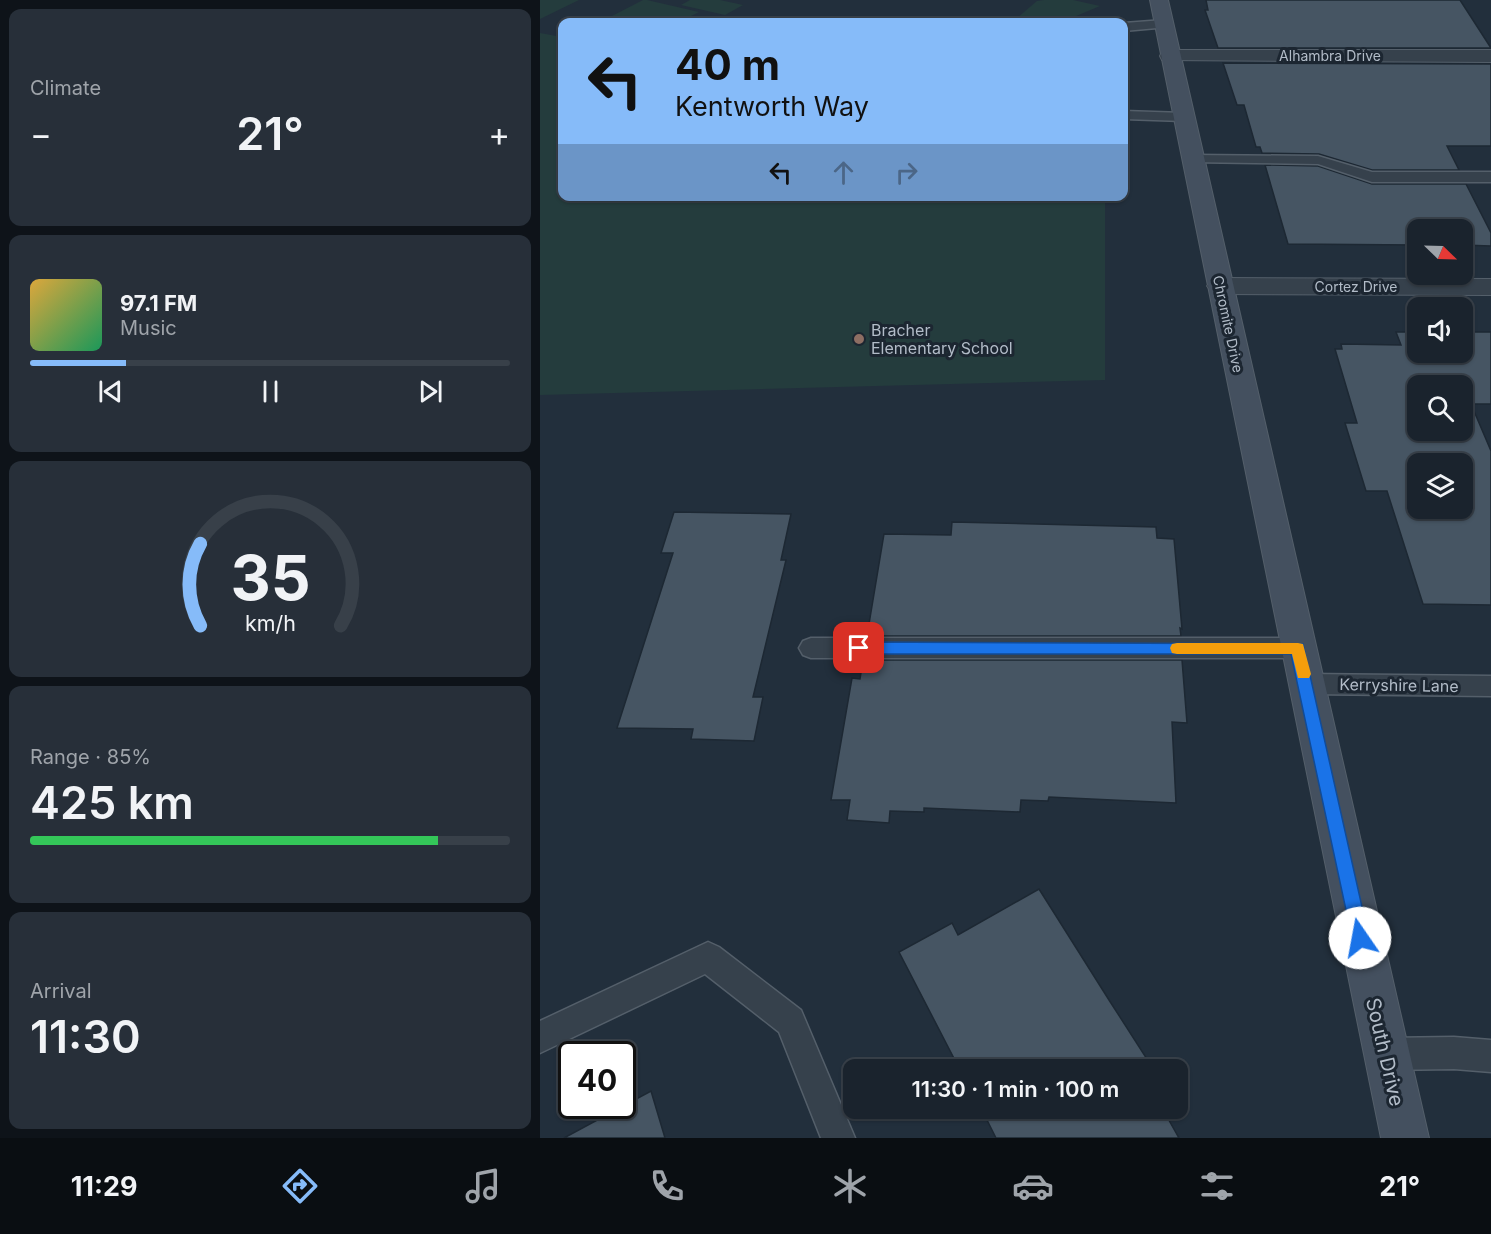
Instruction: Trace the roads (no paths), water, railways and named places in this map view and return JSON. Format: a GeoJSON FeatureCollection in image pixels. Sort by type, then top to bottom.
{"type":"FeatureCollection","features":[{"type":"Feature","properties":{"kind":"street","name":"Chromite Drive"},"geometry":{"type":"LineString","coordinates":[[1161,12],[1302,666]]}},
{"type":"Feature","properties":{"kind":"street","name":"Alhambra Drive"},"geometry":{"type":"LineString","coordinates":[[1169,56],[1491,56]]}},
{"type":"Feature","properties":{"kind":"street","name":"Cortez Drive"},"geometry":{"type":"LineString","coordinates":[[1220,286],[1491,287]]}},
{"type":"Feature","properties":{"kind":"street","name":"South Drive"},"geometry":{"type":"LineString","coordinates":[[1302,666],[1405,1138]]}},
{"type":"Feature","properties":{"kind":"lane"},"geometry":{"type":"LineString","coordinates":[[1128,25],[1161,12]]}},
{"type":"Feature","properties":{"kind":"lane"},"geometry":{"type":"LineString","coordinates":[[1128,115],[1184,117]]}},
{"type":"Feature","properties":{"kind":"lane"},"geometry":{"type":"LineString","coordinates":[[1193,159],[1318,160],[1336,164],[1361,176],[1372,177],[1491,177]]}},
{"type":"Feature","properties":{"kind":"lane","name":"Kerryshire Lane"},"geometry":{"type":"LineString","coordinates":[[811,648],[1302,666],[1491,687]]}},
{"type":"Feature","properties":{"kind":"lane"},"geometry":{"type":"LineString","coordinates":[[540,1037],[708,957],[790,1021],[838,1138]]}},
{"type":"Feature","properties":{"kind":"lane"},"geometry":{"type":"LineString","coordinates":[[1385,1054],[1454,1053],[1491,1056]]}},
{"type":"Feature","properties":{"kind":"place","name":"Bracher Elementary School"},"geometry":{"type":"Point","coordinates":[859,339]}}]}
